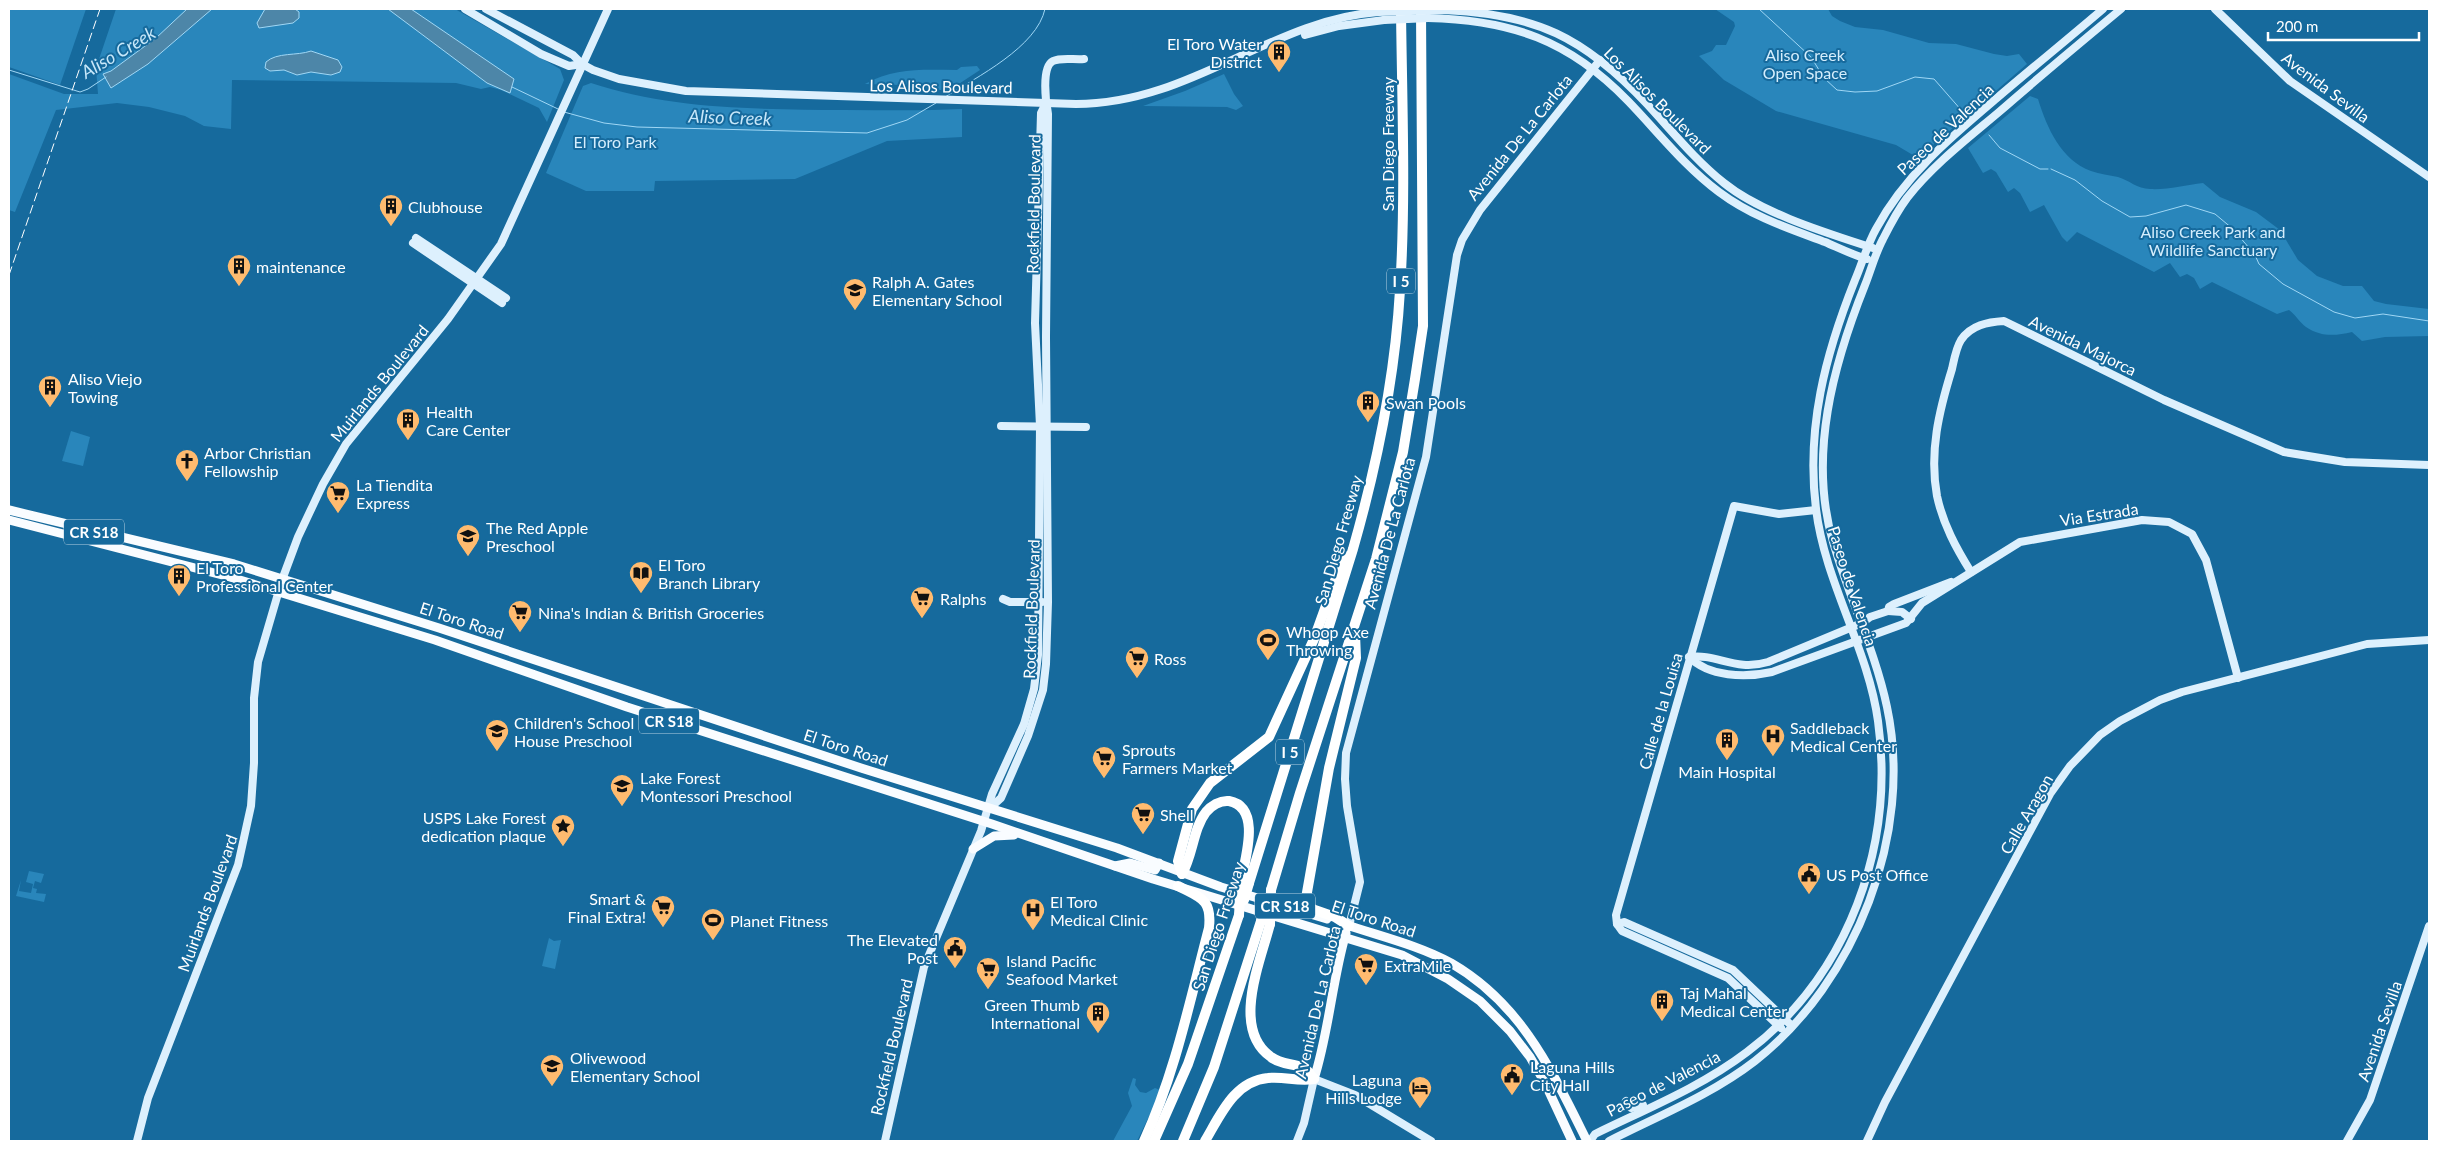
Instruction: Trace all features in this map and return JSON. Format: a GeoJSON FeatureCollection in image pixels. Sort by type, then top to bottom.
{"type":"FeatureCollection","features":[{"type":"Feature","properties":{"kind":"highway","name":"San Diego Freeway"},"geometry":{"type":"LineString","coordinates":[[1154,1141],[1188,1064],[1239,915],[1245,882],[1367,501],[1390,392],[1400,290],[1402,233],[1401,9]]}},
{"type":"Feature","properties":{"kind":"highway","name":"I 5"},"geometry":{"type":"LineString","coordinates":[[1266,923],[1271,890],[1300,793],[1376,559],[1403,452],[1423,326],[1421,9]]}},
{"type":"Feature","properties":{"kind":"highway"},"geometry":{"type":"LineString","coordinates":[[1182,874],[1178,861],[1192,809],[1210,783],[1269,737],[1314,639],[1340,567],[1353,549]]}},
{"type":"Feature","properties":{"kind":"highway"},"geometry":{"type":"LineString","coordinates":[[1349,926],[1335,917],[1312,909],[1308,906],[1306,898],[1329,768],[1356,658],[1354,628]]}},
{"type":"Feature","properties":{"kind":"highway"},"geometry":{"type":"LineString","coordinates":[[1182,874],[1189,863],[1205,813],[1219,802],[1228,801],[1242,809],[1249,823],[1245,882]]}},
{"type":"Feature","properties":{"kind":"highway"},"geometry":{"type":"LineString","coordinates":[[1144,1141],[1160,1107],[1175,1058],[1209,928],[1210,914],[1208,905],[1197,896],[1178,886]]}},
{"type":"Feature","properties":{"kind":"highway"},"geometry":{"type":"LineString","coordinates":[[1205,1141],[1226,1105],[1239,1090],[1249,1084],[1267,1078],[1302,1081],[1314,1079],[1305,1068],[1286,1065],[1272,1058],[1257,1043],[1251,1026],[1250,1006],[1266,923]]}},
{"type":"Feature","properties":{"kind":"highway"},"geometry":{"type":"LineString","coordinates":[[1183,1141],[1214,1067],[1266,923]]}},
{"type":"Feature","properties":{"kind":"main road","name":"Los Alisos Boulevard"},"geometry":{"type":"LineString","coordinates":[[465,9],[541,54],[569,66],[582,64]]}},
{"type":"Feature","properties":{"kind":"main road","name":"Los Alisos Boulevard"},"geometry":{"type":"LineString","coordinates":[[486,9],[573,55],[582,64],[619,79],[686,91],[1046,103],[1104,103],[1148,95],[1183,83],[1324,21],[1378,12],[1473,11],[1527,21],[1563,35],[1600,60],[1646,103],[1698,160],[1725,184],[1772,211],[1877,250]]}},
{"type":"Feature","properties":{"kind":"main road","name":"Muirlands Boulevard"},"geometry":{"type":"LineString","coordinates":[[137,1141],[148,1100],[238,865],[245,840],[254,780],[253,712],[262,642],[282,580],[304,524],[335,461],[369,414],[448,319],[476,282],[501,244],[563,104],[608,9]]}},
{"type":"Feature","properties":{"kind":"main road","name":"Paseo de Valencia"},"geometry":{"type":"LineString","coordinates":[[1588,1141],[1594,1134],[1702,1081],[1733,1062],[1778,1024],[1808,990],[1835,952],[1855,915],[1870,870],[1883,793],[1878,721],[1868,676],[1830,566],[1816,510],[1814,451],[1816,410],[1835,331],[1875,230],[1905,184],[1946,142],[2103,9]]}},
{"type":"Feature","properties":{"kind":"main road","name":"Paseo de Valencia"},"geometry":{"type":"LineString","coordinates":[[1609,1141],[1696,1098],[1754,1062],[1789,1029],[1826,985],[1864,919],[1884,855],[1892,797],[1893,744],[1887,704],[1867,636],[1832,537],[1824,490],[1824,458],[1830,390],[1849,324],[1877,250],[1910,194],[1957,146],[2121,9]]}},
{"type":"Feature","properties":{"kind":"main road","name":"Avenida Sevilla"},"geometry":{"type":"LineString","coordinates":[[2215,9],[2290,81],[2429,178]]}},
{"type":"Feature","properties":{"kind":"main road","name":"Los Alisos Boulevard"},"geometry":{"type":"LineString","coordinates":[[1290,36],[1302,36],[1339,26],[1384,20],[1442,18],[1484,22],[1538,36],[1593,70],[1628,101],[1691,169],[1719,192],[1753,214],[1779,227],[1874,261]]}},
{"type":"Feature","properties":{"kind":"main road","name":"Rockfield Boulevard"},"geometry":{"type":"LineString","coordinates":[[885,1141],[920,981],[933,942],[985,822],[992,794],[1026,718],[1034,689],[1038,655],[1046,328],[1048,114],[1046,70],[1049,64],[1058,59],[1084,59]]}},
{"type":"Feature","properties":{"kind":"main road","name":"Avenida De La Carlota"},"geometry":{"type":"LineString","coordinates":[[1297,1141],[1304,1123],[1314,1079],[1322,1055],[1345,938],[1360,882],[1347,806],[1346,753],[1426,457],[1457,255],[1462,240],[1480,210],[1600,60]]}},
{"type":"Feature","properties":{"kind":"main road"},"geometry":{"type":"LineString","coordinates":[[415,241],[504,300]]}},
{"type":"Feature","properties":{"kind":"main road","name":"Avenida Majorca"},"geometry":{"type":"LineString","coordinates":[[1971,572],[1951,538],[1941,511],[1934,479],[1934,435],[1960,341],[1972,330],[1989,322],[2004,321],[2164,400],[2284,452],[2345,462],[2429,465]]}},
{"type":"Feature","properties":{"kind":"main road"},"geometry":{"type":"LineString","coordinates":[[1001,426],[1086,427]]}},
{"type":"Feature","properties":{"kind":"main road","name":"Rockfield Boulevard"},"geometry":{"type":"LineString","coordinates":[[990,808],[1001,798],[1028,736],[1043,690],[1048,602],[1044,426]]}},
{"type":"Feature","properties":{"kind":"main road","name":"Calle de la Louisa"},"geometry":{"type":"LineString","coordinates":[[1617,924],[1616,914],[1734,506],[1780,514],[1816,510]]}},
{"type":"Feature","properties":{"kind":"main road","name":"El Toro Road"},"geometry":{"type":"LineString","coordinates":[[9,510],[234,564],[439,628],[806,750],[1160,864],[1182,874],[1416,948],[1451,964],[1490,991],[1521,1024],[1539,1048],[1588,1141]]}},
{"type":"Feature","properties":{"kind":"main road","name":"El Toro Road"},"geometry":{"type":"LineString","coordinates":[[9,520],[230,577],[435,640],[1114,866],[1402,956],[1426,966],[1480,1001],[1521,1044],[1552,1098],[1572,1141]]}},
{"type":"Feature","properties":{"kind":"main road","name":"Via Estrada"},"geometry":{"type":"LineString","coordinates":[[1689,657],[1697,665],[1724,674],[1755,676],[1784,668],[1906,623],[1922,603],[2004,550],[2035,538],[2142,520],[2169,522],[2192,534],[2206,560],[2238,678]]}},
{"type":"Feature","properties":{"kind":"main road"},"geometry":{"type":"LineString","coordinates":[[178,563],[181,552]]}},
{"type":"Feature","properties":{"kind":"main road","name":"Via Estrada"},"geometry":{"type":"LineString","coordinates":[[1689,657],[1700,656],[1726,664],[1756,666],[1851,628],[1870,617],[1888,611],[1889,607],[1940,584],[1956,580]]}},
{"type":"Feature","properties":{"kind":"main road"},"geometry":{"type":"LineString","coordinates":[[1003,599],[1010,602],[1048,602]]}},
{"type":"Feature","properties":{"kind":"main road"},"geometry":{"type":"LineString","coordinates":[[1888,611],[1902,612],[1911,619]]}},
{"type":"Feature","properties":{"kind":"main road"},"geometry":{"type":"LineString","coordinates":[[435,640],[439,628]]}},
{"type":"Feature","properties":{"kind":"main road","name":"Calle Aragon"},"geometry":{"type":"LineString","coordinates":[[1867,1141],[1885,1102],[2050,794],[2070,766],[2100,736],[2140,710],[2182,692],[2367,644],[2429,640]]}},
{"type":"Feature","properties":{"kind":"main road"},"geometry":{"type":"LineString","coordinates":[[593,694],[597,680]]}},
{"type":"Feature","properties":{"kind":"main road"},"geometry":{"type":"LineString","coordinates":[[802,763],[806,750]]}},
{"type":"Feature","properties":{"kind":"main road"},"geometry":{"type":"LineString","coordinates":[[973,849],[997,835],[1026,836]]}},
{"type":"Feature","properties":{"kind":"main road"},"geometry":{"type":"LineString","coordinates":[[1114,866],[1130,863],[1155,870],[1160,864]]}},
{"type":"Feature","properties":{"kind":"main road"},"geometry":{"type":"LineString","coordinates":[[1624,922],[1728,966],[1747,981],[1784,1018],[1789,1029],[1778,1024],[1728,978],[1622,931],[1617,924],[1624,922]]}},
{"type":"Feature","properties":{"kind":"main road","name":"Avenida Sevilla"},"geometry":{"type":"LineString","coordinates":[[2347,1141],[2370,1100],[2429,926]]}},
{"type":"Feature","properties":{"kind":"main road"},"geometry":{"type":"LineString","coordinates":[[1314,1079],[1355,1095],[1431,1141]]}},
{"type":"Feature","properties":{"kind":"main road"},"geometry":{"type":"LineString","coordinates":[[1625,1119],[1624,1100],[1635,1109],[1654,1101],[1660,1102]]}},
{"type":"Feature","properties":{"kind":"green space"},"geometry":{"type":"Polygon","coordinates":[[[9,9],[86,9],[60,85],[9,67],[9,9]]]}},
{"type":"Feature","properties":{"kind":"green space"},"geometry":{"type":"Polygon","coordinates":[[[116,9],[455,9],[560,69],[564,80],[547,122],[539,108],[501,90],[490,87],[481,89],[456,83],[232,80],[231,129],[204,126],[185,116],[149,107],[117,103],[56,110],[15,212],[9,210],[9,74],[64,94],[98,94],[96,68],[116,9]]]}},
{"type":"Feature","properties":{"kind":"green space","name":"Aliso Creek Open Space"},"geometry":{"type":"Polygon","coordinates":[[[1715,9],[1828,9],[1832,16],[1855,27],[1883,30],[1929,43],[1956,44],[1994,54],[2007,56],[2019,54],[2027,64],[1918,158],[1896,145],[1776,111],[1724,80],[1699,56],[1712,51],[1716,45],[1726,45],[1735,26],[1734,22],[1715,9]]]}},
{"type":"Feature","properties":{"kind":"green space"},"geometry":{"type":"Polygon","coordinates":[[[977,66],[980,70],[948,91],[901,85],[865,84],[899,72],[957,70],[961,67],[977,66]]]}},
{"type":"Feature","properties":{"kind":"green space"},"geometry":{"type":"Polygon","coordinates":[[[1224,74],[1234,94],[1243,106],[1236,110],[1227,107],[1143,106],[1185,91],[1224,74]]]}},
{"type":"Feature","properties":{"kind":"green space","name":"El Toro Park"},"geometry":{"type":"Polygon","coordinates":[[[591,83],[653,98],[716,106],[812,110],[962,109],[962,137],[887,141],[795,179],[655,181],[654,191],[586,191],[546,173],[583,86],[591,83]]]}},
{"type":"Feature","properties":{"kind":"green space","name":"Aliso Creek Park and Wildlife Sanctuary"},"geometry":{"type":"Polygon","coordinates":[[[2030,96],[2038,99],[2051,132],[2063,151],[2080,166],[2094,172],[2122,178],[2145,189],[2163,189],[2203,183],[2220,197],[2256,212],[2280,230],[2298,260],[2317,276],[2343,286],[2362,286],[2374,301],[2429,309],[2429,336],[2385,337],[2362,341],[2352,332],[2334,335],[2317,333],[2306,327],[2289,310],[2277,314],[2212,282],[2200,289],[2194,278],[2187,274],[2180,277],[2170,263],[2154,272],[2077,232],[2067,242],[2062,237],[2044,205],[2030,212],[2020,193],[2014,188],[2008,192],[1996,172],[1991,169],[1983,173],[1968,148],[2030,96]]]}},
{"type":"Feature","properties":{"kind":"green space"},"geometry":{"type":"Polygon","coordinates":[[[71,431],[90,437],[83,466],[62,461],[71,431]]]}},
{"type":"Feature","properties":{"kind":"green space"},"geometry":{"type":"Polygon","coordinates":[[[29,871],[44,874],[41,883],[35,881],[33,888],[37,889],[36,893],[46,894],[44,902],[16,896],[21,880],[19,891],[31,893],[33,884],[26,882],[29,871]]]}},
{"type":"Feature","properties":{"kind":"green space"},"geometry":{"type":"Polygon","coordinates":[[[549,938],[554,941],[561,940],[555,969],[542,966],[549,938]]]}},
{"type":"Feature","properties":{"kind":"green space"},"geometry":{"type":"Polygon","coordinates":[[[1133,1078],[1136,1079],[1135,1085],[1140,1092],[1146,1093],[1155,1088],[1160,1090],[1159,1096],[1137,1141],[1113,1141],[1132,1106],[1128,1093],[1133,1078]]]}},
{"type":"Feature","properties":{"kind":"shaded area"},"geometry":{"type":"Polygon","coordinates":[[[187,9],[212,9],[148,64],[111,88],[103,74],[111,71],[156,38],[187,9]]]}},
{"type":"Feature","properties":{"kind":"shaded area"},"geometry":{"type":"Polygon","coordinates":[[[265,9],[295,9],[299,12],[299,18],[293,23],[259,28],[257,23],[265,9]]]}},
{"type":"Feature","properties":{"kind":"shaded area"},"geometry":{"type":"Polygon","coordinates":[[[388,9],[411,9],[514,79],[510,93],[487,83],[388,9]]]}},
{"type":"Feature","properties":{"kind":"shaded area"},"geometry":{"type":"Polygon","coordinates":[[[311,51],[338,60],[342,67],[340,72],[331,75],[311,72],[297,75],[284,70],[270,71],[265,68],[266,62],[281,55],[311,51]]]}},
{"type":"Feature","properties":{"kind":"waterway","name":"Aliso Creek"},"geometry":{"type":"LineString","coordinates":[[945,97],[1004,60],[1018,48],[1040,23],[1045,9]]}},
{"type":"Feature","properties":{"kind":"waterway","name":"Aliso Creek"},"geometry":{"type":"LineString","coordinates":[[1759,9],[1811,57],[1824,78],[1837,90],[1855,92],[1877,91],[1915,77],[1934,79],[1962,111]]}},
{"type":"Feature","properties":{"kind":"waterway","name":"Aliso Creek"},"geometry":{"type":"LineString","coordinates":[[9,70],[80,92],[106,77]]}},
{"type":"Feature","properties":{"kind":"waterway","name":"Aliso Creek"},"geometry":{"type":"LineString","coordinates":[[512,87],[558,109]]}},
{"type":"Feature","properties":{"kind":"waterway","name":"Aliso Creek"},"geometry":{"type":"LineString","coordinates":[[564,112],[604,123],[637,127],[867,133],[907,120],[936,103]]}},
{"type":"Feature","properties":{"kind":"waterway","name":"Aliso Creek"},"geometry":{"type":"LineString","coordinates":[[1989,135],[2000,148],[2040,169],[2048,169]]}},
{"type":"Feature","properties":{"kind":"waterway","name":"Aliso Creek"},"geometry":{"type":"LineString","coordinates":[[2051,169],[2075,180],[2102,201],[2130,217],[2146,216],[2186,205],[2215,214],[2233,229],[2255,255],[2259,264],[2283,284],[2334,312],[2355,318],[2383,314],[2429,321]]}},
{"type":"Feature","properties":{"kind":"railway"},"geometry":{"type":"LineString","coordinates":[[9,275],[100,9]]}},
{"type":"Feature","properties":{"kind":"place","name":"El Toro Water District"},"geometry":{"type":"Point","coordinates":[1279,73]}},
{"type":"Feature","properties":{"kind":"place","name":"Clubhouse"},"geometry":{"type":"Point","coordinates":[391,227]}},
{"type":"Feature","properties":{"kind":"place","name":"maintenance"},"geometry":{"type":"Point","coordinates":[239,287]}},
{"type":"Feature","properties":{"kind":"place","name":"Ralph A. Gates Elementary School"},"geometry":{"type":"Point","coordinates":[855,311]}},
{"type":"Feature","properties":{"kind":"place","name":"Aliso Viejo Towing"},"geometry":{"type":"Point","coordinates":[50,408]}},
{"type":"Feature","properties":{"kind":"place","name":"Swan Pools"},"geometry":{"type":"Point","coordinates":[1368,423]}},
{"type":"Feature","properties":{"kind":"place","name":"Health Care Center"},"geometry":{"type":"Point","coordinates":[408,441]}},
{"type":"Feature","properties":{"kind":"place","name":"Arbor Christian Fellowship"},"geometry":{"type":"Point","coordinates":[187,482]}},
{"type":"Feature","properties":{"kind":"place","name":"La Tiendita Express"},"geometry":{"type":"Point","coordinates":[338,514]}},
{"type":"Feature","properties":{"kind":"place","name":"The Red Apple Preschool"},"geometry":{"type":"Point","coordinates":[468,557]}},
{"type":"Feature","properties":{"kind":"place","name":"El Toro Branch Library"},"geometry":{"type":"Point","coordinates":[641,594]}},
{"type":"Feature","properties":{"kind":"place","name":"El Toro Professional Center"},"geometry":{"type":"Point","coordinates":[179,597]}},
{"type":"Feature","properties":{"kind":"place","name":"Ralphs"},"geometry":{"type":"Point","coordinates":[922,619]}},
{"type":"Feature","properties":{"kind":"place","name":"Nina's Indian & British Groceries"},"geometry":{"type":"Point","coordinates":[520,633]}},
{"type":"Feature","properties":{"kind":"place","name":"Whoop Axe Throwing"},"geometry":{"type":"Point","coordinates":[1268,661]}},
{"type":"Feature","properties":{"kind":"place","name":"Ross"},"geometry":{"type":"Point","coordinates":[1137,679]}},
{"type":"Feature","properties":{"kind":"place","name":"Children's School House Preschool"},"geometry":{"type":"Point","coordinates":[497,752]}},
{"type":"Feature","properties":{"kind":"place","name":"Saddleback Medical Center"},"geometry":{"type":"Point","coordinates":[1773,757]}},
{"type":"Feature","properties":{"kind":"place","name":"Main Hospital"},"geometry":{"type":"Point","coordinates":[1727,761]}},
{"type":"Feature","properties":{"kind":"place","name":"Sprouts Farmers Market"},"geometry":{"type":"Point","coordinates":[1104,779]}},
{"type":"Feature","properties":{"kind":"place","name":"Lake Forest Montessori Preschool"},"geometry":{"type":"Point","coordinates":[622,807]}},
{"type":"Feature","properties":{"kind":"place","name":"Shell"},"geometry":{"type":"Point","coordinates":[1143,835]}},
{"type":"Feature","properties":{"kind":"place","name":"USPS Lake Forest dedication plaque"},"geometry":{"type":"Point","coordinates":[563,847]}},
{"type":"Feature","properties":{"kind":"place","name":"US Post Office"},"geometry":{"type":"Point","coordinates":[1809,895]}},
{"type":"Feature","properties":{"kind":"place","name":"Smart & Final Extra!"},"geometry":{"type":"Point","coordinates":[663,928]}},
{"type":"Feature","properties":{"kind":"place","name":"El Toro Medical Clinic"},"geometry":{"type":"Point","coordinates":[1033,931]}},
{"type":"Feature","properties":{"kind":"place","name":"Planet Fitness"},"geometry":{"type":"Point","coordinates":[713,941]}},
{"type":"Feature","properties":{"kind":"place","name":"The Elevated Post"},"geometry":{"type":"Point","coordinates":[955,969]}},
{"type":"Feature","properties":{"kind":"place","name":"ExtraMile"},"geometry":{"type":"Point","coordinates":[1366,986]}},
{"type":"Feature","properties":{"kind":"place","name":"Island Pacific Seafood Market"},"geometry":{"type":"Point","coordinates":[988,990]}},
{"type":"Feature","properties":{"kind":"place","name":"Taj Mahal Medical Center"},"geometry":{"type":"Point","coordinates":[1662,1022]}},
{"type":"Feature","properties":{"kind":"place","name":"Green Thumb International"},"geometry":{"type":"Point","coordinates":[1098,1034]}},
{"type":"Feature","properties":{"kind":"place","name":"Olivewood Elementary School"},"geometry":{"type":"Point","coordinates":[552,1087]}},
{"type":"Feature","properties":{"kind":"place","name":"Laguna Hills City Hall"},"geometry":{"type":"Point","coordinates":[1512,1096]}},
{"type":"Feature","properties":{"kind":"place","name":"Laguna Hills Lodge"},"geometry":{"type":"Point","coordinates":[1420,1109]}}]}
